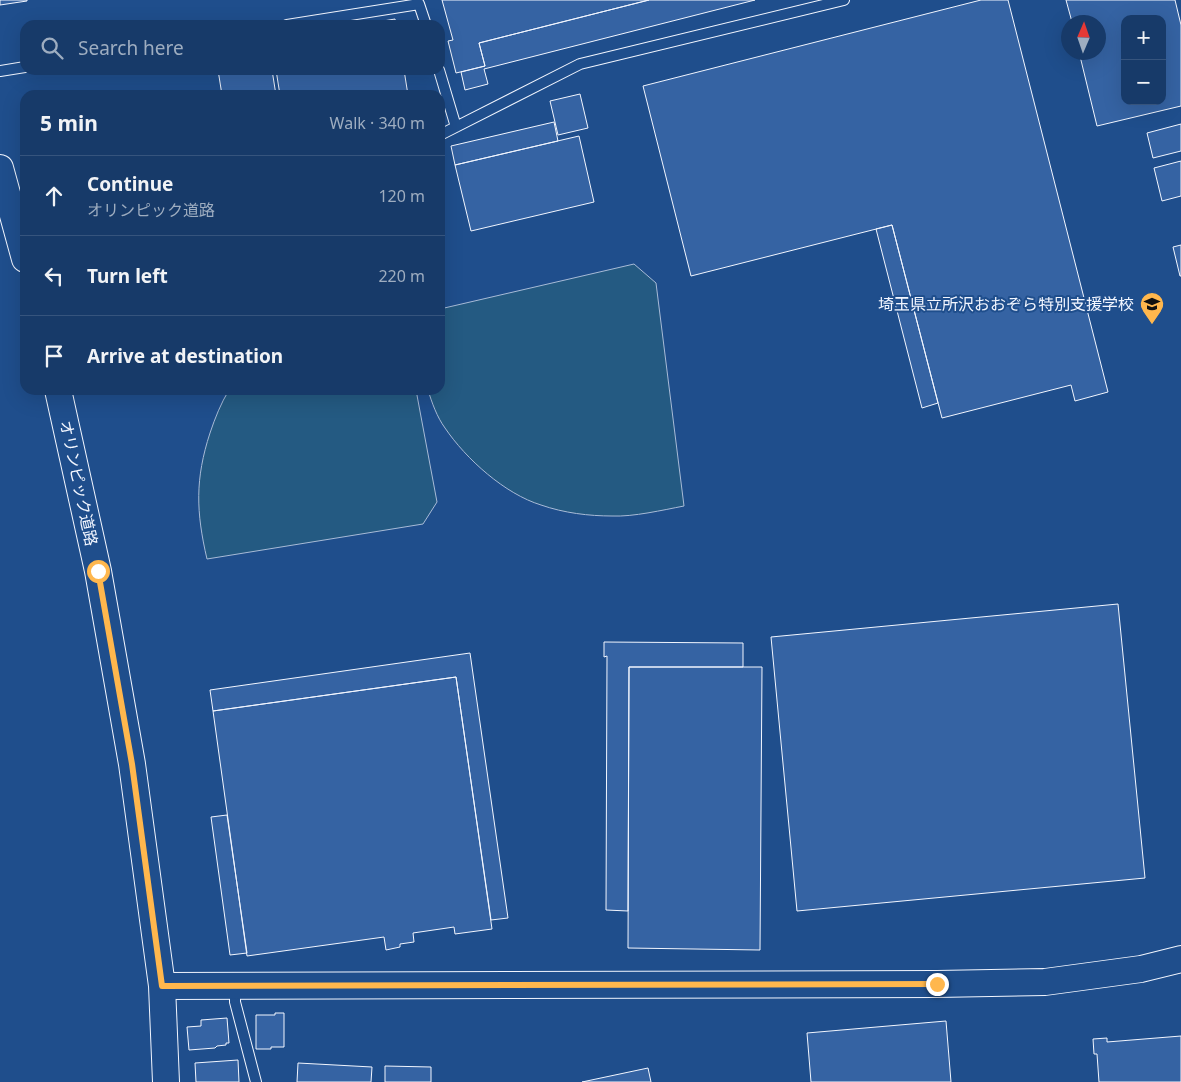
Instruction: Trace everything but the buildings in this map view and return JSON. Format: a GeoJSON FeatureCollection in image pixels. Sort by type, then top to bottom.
{"type":"FeatureCollection","features":[{"type":"Feature","properties":{"kind":"street"},"geometry":{"type":"LineString","coordinates":[[0,168],[14,205],[20,234]]}},
{"type":"Feature","properties":{"kind":"street","name":"オリンピック道路"},"geometry":{"type":"LineString","coordinates":[[59,395],[98,571],[130,754],[162,986],[166,1082]]}},
{"type":"Feature","properties":{"kind":"street"},"geometry":{"type":"LineString","coordinates":[[162,986],[937,984],[1045,982],[1141,970],[1181,959]]}},
{"type":"Feature","properties":{"kind":"lane"},"geometry":{"type":"LineString","coordinates":[[445,132],[580,64],[844,0]]}},
{"type":"Feature","properties":{"kind":"lane"},"geometry":{"type":"LineString","coordinates":[[318,20],[419,4],[424,20]]}},
{"type":"Feature","properties":{"kind":"lane"},"geometry":{"type":"LineString","coordinates":[[0,71],[20,68]]}},
{"type":"Feature","properties":{"kind":"lane"},"geometry":{"type":"LineString","coordinates":[[440,75],[445,90]]}},
{"type":"Feature","properties":{"kind":"lane"},"geometry":{"type":"LineString","coordinates":[[445,90],[456,127]]}},
{"type":"Feature","properties":{"kind":"lane"},"geometry":{"type":"LineString","coordinates":[[235,986],[235,1002],[256,1082]]}},
{"type":"Feature","properties":{"kind":"shaded area"},"geometry":{"type":"Polygon","coordinates":[[[634,264],[656,283],[684,506],[620,516],[585,515],[550,508],[527,500],[487,474],[464,452],[442,424],[430,395],[445,395],[445,308],[634,264]]]}},
{"type":"Feature","properties":{"kind":"shaded area"},"geometry":{"type":"Polygon","coordinates":[[[226,395],[417,395],[437,502],[423,524],[207,559],[199,511],[200,481],[205,450],[226,395]]]}},
{"type":"Feature","properties":{"kind":"place","name":"埼玉県立所沢おおぞら特別支援学校"},"geometry":{"type":"Point","coordinates":[1152,325]}},
{"type":"Feature","properties":{"kind":"route"},"geometry":{"type":"LineString","coordinates":[[98,571],[132,764],[156,954],[162,986],[937,984]]}}]}
